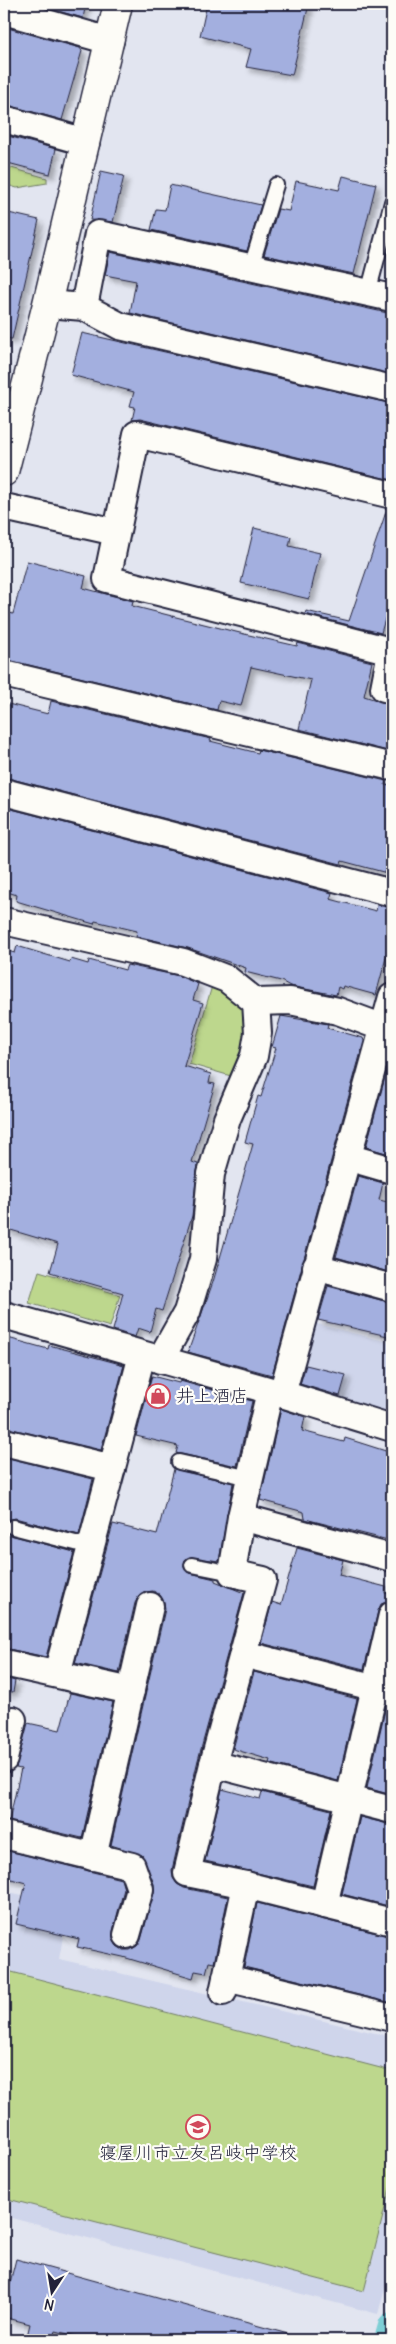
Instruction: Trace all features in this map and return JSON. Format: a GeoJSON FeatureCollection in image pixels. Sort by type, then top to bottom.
{"type":"FeatureCollection","features":[{"type":"Feature","properties":{"kind":"street"},"geometry":{"type":"LineString","coordinates":[[4,472],[47,304],[118,4]]}},
{"type":"Feature","properties":{"kind":"street"},"geometry":{"type":"LineString","coordinates":[[4,11],[110,41]]}},
{"type":"Feature","properties":{"kind":"street"},"geometry":{"type":"LineString","coordinates":[[4,119],[86,142]]}},
{"type":"Feature","properties":{"kind":"street"},"geometry":{"type":"LineString","coordinates":[[84,307],[98,234],[380,295]]}},
{"type":"Feature","properties":{"kind":"street"},"geometry":{"type":"LineString","coordinates":[[47,304],[84,307],[120,326],[392,388]]}},
{"type":"Feature","properties":{"kind":"street"},"geometry":{"type":"LineString","coordinates":[[392,495],[137,434],[107,579],[392,649],[384,688],[392,690]]}},
{"type":"Feature","properties":{"kind":"street"},"geometry":{"type":"LineString","coordinates":[[4,507],[116,532]]}},
{"type":"Feature","properties":{"kind":"street"},"geometry":{"type":"LineString","coordinates":[[4,674],[392,767]]}},
{"type":"Feature","properties":{"kind":"street"},"geometry":{"type":"LineString","coordinates":[[4,792],[392,893]]}},
{"type":"Feature","properties":{"kind":"street"},"geometry":{"type":"LineString","coordinates":[[4,921],[182,962],[227,979],[256,1002],[290,1001],[329,1009],[387,1029]]}},
{"type":"Feature","properties":{"kind":"street"},"geometry":{"type":"LineString","coordinates":[[392,997],[387,1029],[347,1157],[316,1267],[250,1478],[241,1516],[232,1573],[262,1580],[213,1764],[187,1873],[246,1885],[392,1922]]}},
{"type":"Feature","properties":{"kind":"street"},"geometry":{"type":"LineString","coordinates":[[57,1674],[112,1468],[151,1357],[187,1312],[203,1259],[211,1174],[227,1119],[254,1056],[258,1033],[256,1002]]}},
{"type":"Feature","properties":{"kind":"street"},"geometry":{"type":"LineString","coordinates":[[347,1157],[392,1170]]}},
{"type":"Feature","properties":{"kind":"street"},"geometry":{"type":"LineString","coordinates":[[316,1267],[392,1288]]}},
{"type":"Feature","properties":{"kind":"street"},"geometry":{"type":"LineString","coordinates":[[4,1315],[276,1392],[392,1428]]}},
{"type":"Feature","properties":{"kind":"street"},"geometry":{"type":"LineString","coordinates":[[4,1442],[112,1468]]}},
{"type":"Feature","properties":{"kind":"street"},"geometry":{"type":"LineString","coordinates":[[241,1516],[392,1558]]}},
{"type":"Feature","properties":{"kind":"street"},"geometry":{"type":"LineString","coordinates":[[93,1857],[150,1606]]}},
{"type":"Feature","properties":{"kind":"street"},"geometry":{"type":"LineString","coordinates":[[324,1905],[349,1799],[384,1690],[392,1616]]}},
{"type":"Feature","properties":{"kind":"street"},"geometry":{"type":"LineString","coordinates":[[243,1654],[384,1690]]}},
{"type":"Feature","properties":{"kind":"street"},"geometry":{"type":"LineString","coordinates":[[4,1663],[131,1691]]}},
{"type":"Feature","properties":{"kind":"street"},"geometry":{"type":"LineString","coordinates":[[4,1759],[13,1720]]}},
{"type":"Feature","properties":{"kind":"street"},"geometry":{"type":"LineString","coordinates":[[213,1764],[392,1810]]}},
{"type":"Feature","properties":{"kind":"street"},"geometry":{"type":"LineString","coordinates":[[4,1835],[132,1866],[140,1889],[127,1935]]}},
{"type":"Feature","properties":{"kind":"street"},"geometry":{"type":"LineString","coordinates":[[246,1885],[225,1985],[392,2018]]}},
{"type":"Feature","properties":{"kind":"lane"},"geometry":{"type":"LineString","coordinates":[[251,267],[276,185]]}},
{"type":"Feature","properties":{"kind":"lane"},"geometry":{"type":"LineString","coordinates":[[380,295],[392,202]]}},
{"type":"Feature","properties":{"kind":"lane"},"geometry":{"type":"LineString","coordinates":[[66,225],[98,234]]}},
{"type":"Feature","properties":{"kind":"lane"},"geometry":{"type":"LineString","coordinates":[[180,1462],[250,1478]]}},
{"type":"Feature","properties":{"kind":"lane"},"geometry":{"type":"LineString","coordinates":[[13,1526],[91,1547]]}},
{"type":"Feature","properties":{"kind":"lane"},"geometry":{"type":"LineString","coordinates":[[192,1566],[232,1573]]}},
{"type":"Feature","properties":{"kind":"shaded area"},"geometry":{"type":"Polygon","coordinates":[[[313,1323],[392,1343],[392,1419],[295,1391],[313,1323]]]}},
{"type":"Feature","properties":{"kind":"shaded area","name":"寝屋川市立友呂岐中学校"},"geometry":{"type":"Polygon","coordinates":[[[4,1891],[69,1905],[59,1959],[392,2037],[392,2261],[378,2314],[4,2216],[4,1891]]]}},
{"type":"Feature","properties":{"kind":"green space"},"geometry":{"type":"Polygon","coordinates":[[[4,166],[47,178],[47,183],[17,188],[4,184],[4,166]]]}},
{"type":"Feature","properties":{"kind":"green space"},"geometry":{"type":"Polygon","coordinates":[[[212,986],[236,1001],[246,1015],[249,1024],[250,1033],[247,1048],[231,1076],[189,1064],[212,986]]]}},
{"type":"Feature","properties":{"kind":"green space"},"geometry":{"type":"Polygon","coordinates":[[[39,1271],[120,1295],[110,1327],[29,1303],[39,1271]]]}},
{"type":"Feature","properties":{"kind":"green space","name":"寝屋川市立友呂岐中学校"},"geometry":{"type":"Polygon","coordinates":[[[4,1970],[392,2071],[392,2180],[364,2291],[4,2198],[4,1970]]]}},
{"type":"Feature","properties":{"kind":"building"},"geometry":{"type":"Polygon","coordinates":[[[33,4],[86,4],[83,18],[33,4]]]}},
{"type":"Feature","properties":{"kind":"building"},"geometry":{"type":"Polygon","coordinates":[[[207,4],[309,4],[292,75],[246,67],[251,49],[200,36],[207,4]]]}},
{"type":"Feature","properties":{"kind":"building"},"geometry":{"type":"Polygon","coordinates":[[[4,27],[80,48],[82,51],[62,120],[4,104],[4,27]]]}},
{"type":"Feature","properties":{"kind":"building"},"geometry":{"type":"Polygon","coordinates":[[[4,135],[56,149],[50,174],[4,162],[4,135]]]}},
{"type":"Feature","properties":{"kind":"building"},"geometry":{"type":"Polygon","coordinates":[[[101,171],[124,176],[113,222],[90,220],[101,171]]]}},
{"type":"Feature","properties":{"kind":"building"},"geometry":{"type":"Polygon","coordinates":[[[343,176],[376,184],[354,274],[264,255],[278,209],[289,211],[296,181],[339,190],[343,176]]]}},
{"type":"Feature","properties":{"kind":"building"},"geometry":{"type":"Polygon","coordinates":[[[170,185],[261,205],[247,251],[151,230],[156,209],[165,210],[170,185]]]}},
{"type":"Feature","properties":{"kind":"building"},"geometry":{"type":"Polygon","coordinates":[[[4,212],[39,220],[12,339],[4,338],[4,212]]]}},
{"type":"Feature","properties":{"kind":"building"},"geometry":{"type":"Polygon","coordinates":[[[110,252],[392,314],[392,374],[130,313],[136,281],[105,275],[110,252]]]}},
{"type":"Feature","properties":{"kind":"building"},"geometry":{"type":"Polygon","coordinates":[[[82,333],[392,404],[392,480],[140,419],[132,420],[135,407],[130,406],[134,392],[71,375],[82,333]]]}},
{"type":"Feature","properties":{"kind":"building"},"geometry":{"type":"Polygon","coordinates":[[[387,509],[392,510],[392,594],[381,633],[305,614],[306,611],[349,621],[387,509]]]}},
{"type":"Feature","properties":{"kind":"building"},"geometry":{"type":"Polygon","coordinates":[[[254,528],[291,537],[289,546],[320,553],[309,599],[241,583],[254,528]]]}},
{"type":"Feature","properties":{"kind":"building"},"geometry":{"type":"Polygon","coordinates":[[[27,561],[86,576],[83,588],[133,601],[132,606],[240,633],[297,646],[298,643],[372,662],[364,696],[392,705],[392,752],[299,729],[311,680],[251,667],[241,706],[219,701],[217,710],[4,659],[4,611],[13,614],[27,561]]]}},
{"type":"Feature","properties":{"kind":"building"},"geometry":{"type":"Polygon","coordinates":[[[51,701],[211,739],[210,741],[258,753],[259,750],[386,781],[385,785],[392,786],[392,878],[386,876],[387,873],[342,861],[341,864],[4,777],[4,703],[48,714],[51,701]]]}},
{"type":"Feature","properties":{"kind":"building"},"geometry":{"type":"Polygon","coordinates":[[[4,807],[332,893],[330,899],[376,911],[377,905],[392,908],[392,955],[387,954],[376,995],[343,986],[342,989],[338,987],[336,995],[290,986],[281,981],[245,972],[246,968],[188,948],[136,936],[137,931],[95,921],[94,924],[16,901],[17,895],[4,891],[4,807]]]}},
{"type":"Feature","properties":{"kind":"building"},"geometry":{"type":"Polygon","coordinates":[[[17,946],[70,962],[71,959],[88,964],[89,960],[125,970],[127,965],[179,976],[198,984],[193,1000],[203,1003],[184,1066],[211,1074],[209,1083],[215,1084],[192,1162],[198,1164],[192,1216],[162,1311],[156,1309],[150,1332],[138,1328],[135,1337],[113,1330],[123,1293],[50,1272],[58,1244],[4,1228],[4,950],[15,953],[17,946]]]}},
{"type":"Feature","properties":{"kind":"building"},"geometry":{"type":"Polygon","coordinates":[[[281,1016],[328,1024],[327,1028],[363,1038],[364,1041],[272,1375],[188,1352],[213,1282],[253,1144],[245,1142],[258,1096],[261,1097],[276,1048],[272,1047],[281,1016]]]}},
{"type":"Feature","properties":{"kind":"building"},"geometry":{"type":"Polygon","coordinates":[[[392,1052],[392,1139],[389,1154],[366,1147],[392,1052]]]}},
{"type":"Feature","properties":{"kind":"building"},"geometry":{"type":"Polygon","coordinates":[[[358,1176],[383,1183],[379,1200],[392,1203],[392,1273],[336,1257],[358,1176]]]}},
{"type":"Feature","properties":{"kind":"building"},"geometry":{"type":"Polygon","coordinates":[[[328,1286],[392,1303],[392,1337],[318,1320],[328,1286]]]}},
{"type":"Feature","properties":{"kind":"building"},"geometry":{"type":"Polygon","coordinates":[[[4,1337],[48,1349],[49,1345],[124,1365],[101,1450],[4,1427],[4,1337]]]}},
{"type":"Feature","properties":{"kind":"building"},"geometry":{"type":"Polygon","coordinates":[[[306,1365],[346,1375],[340,1396],[300,1384],[306,1365]]]}},
{"type":"Feature","properties":{"kind":"building"},"geometry":{"type":"Polygon","coordinates":[[[152,1376],[179,1383],[180,1381],[252,1401],[237,1466],[176,1453],[178,1446],[136,1436],[152,1376]]]}},
{"type":"Feature","properties":{"kind":"building"},"geometry":{"type":"Polygon","coordinates":[[[281,1409],[305,1417],[302,1431],[344,1442],[345,1438],[392,1453],[392,1541],[305,1519],[304,1512],[260,1500],[281,1409]]]}},
{"type":"Feature","properties":{"kind":"building"},"geometry":{"type":"Polygon","coordinates":[[[4,1457],[93,1479],[79,1535],[15,1518],[7,1521],[4,1525],[4,1457]]]}},
{"type":"Feature","properties":{"kind":"building"},"geometry":{"type":"Polygon","coordinates":[[[174,1469],[233,1483],[219,1561],[190,1557],[185,1560],[184,1567],[190,1573],[215,1579],[215,1581],[244,1593],[198,1760],[172,1870],[173,1878],[177,1884],[184,1888],[228,1897],[214,1963],[209,1962],[206,1973],[195,1971],[193,1978],[123,1957],[77,1947],[79,1939],[16,1924],[26,1883],[4,1877],[4,1850],[121,1879],[124,1889],[113,1931],[113,1939],[117,1946],[123,1950],[130,1950],[137,1946],[141,1940],[154,1893],[154,1884],[142,1855],[111,1845],[165,1609],[160,1595],[153,1591],[145,1592],[139,1596],[135,1603],[119,1673],[75,1663],[113,1524],[157,1535],[174,1469]]]}},
{"type":"Feature","properties":{"kind":"building"},"geometry":{"type":"Polygon","coordinates":[[[4,1525],[7,1533],[11,1535],[74,1552],[46,1657],[4,1648],[4,1525]]]}},
{"type":"Feature","properties":{"kind":"building"},"geometry":{"type":"Polygon","coordinates":[[[297,1548],[343,1560],[339,1575],[386,1587],[385,1593],[392,1594],[392,1600],[381,1604],[378,1611],[364,1669],[261,1643],[272,1602],[281,1605],[297,1548]]]}},
{"type":"Feature","properties":{"kind":"building"},"geometry":{"type":"Polygon","coordinates":[[[254,1672],[357,1699],[338,1781],[269,1763],[270,1760],[233,1749],[254,1672]]]}},
{"type":"Feature","properties":{"kind":"building"},"geometry":{"type":"Polygon","coordinates":[[[4,1678],[15,1681],[13,1692],[4,1691],[4,1678]]]}},
{"type":"Feature","properties":{"kind":"building"},"geometry":{"type":"Polygon","coordinates":[[[70,1693],[113,1702],[82,1838],[9,1821],[21,1769],[16,1768],[28,1723],[60,1730],[70,1693]]]}},
{"type":"Feature","properties":{"kind":"building"},"geometry":{"type":"Polygon","coordinates":[[[386,1706],[392,1707],[392,1795],[367,1788],[386,1706]]]}},
{"type":"Feature","properties":{"kind":"building"},"geometry":{"type":"Polygon","coordinates":[[[222,1789],[260,1799],[262,1792],[331,1810],[313,1886],[205,1861],[222,1789]]]}},
{"type":"Feature","properties":{"kind":"building"},"geometry":{"type":"Polygon","coordinates":[[[360,1817],[392,1825],[392,1907],[342,1894],[360,1817]]]}},
{"type":"Feature","properties":{"kind":"building"},"geometry":{"type":"Polygon","coordinates":[[[257,1903],[392,1937],[392,2003],[244,1967],[257,1903]]]}},
{"type":"Feature","properties":{"kind":"building"},"geometry":{"type":"Polygon","coordinates":[[[16,2259],[288,2334],[287,2340],[93,2340],[56,2331],[53,2340],[26,2340],[30,2324],[4,2317],[4,2306],[16,2259]]]}},
{"type":"Feature","properties":{"kind":"waterway"},"geometry":{"type":"LineString","coordinates":[[388,2340],[392,2326]]}},
{"type":"Feature","properties":{"kind":"place","name":"井上酒店"},"geometry":{"type":"Point","coordinates":[158,1396]}},
{"type":"Feature","properties":{"kind":"place","name":"寝屋川市立友呂岐中学校"},"geometry":{"type":"Point","coordinates":[198,2127]}}]}
